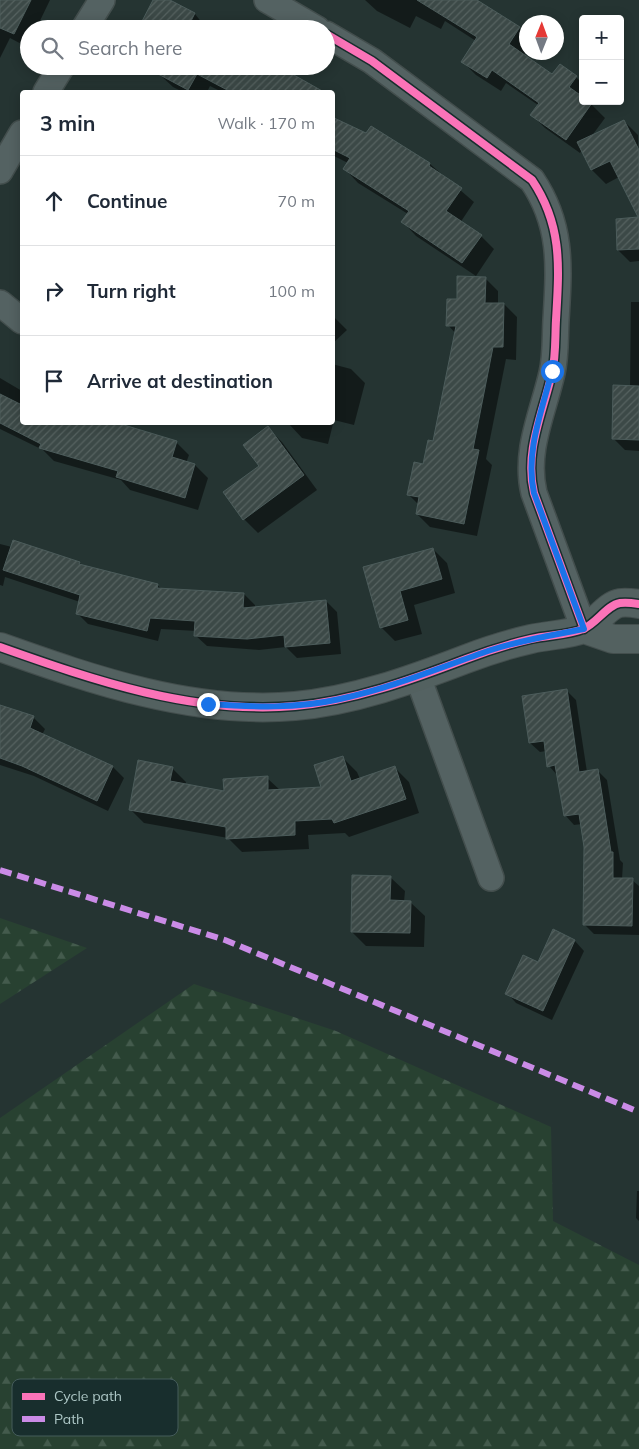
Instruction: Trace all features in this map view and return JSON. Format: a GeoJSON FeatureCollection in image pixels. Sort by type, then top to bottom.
{"type":"FeatureCollection","features":[{"type":"Feature","properties":{"kind":"street"},"geometry":{"type":"LineString","coordinates":[[90,20],[102,0]]}},
{"type":"Feature","properties":{"kind":"street"},"geometry":{"type":"LineString","coordinates":[[267,0],[301,20]]}},
{"type":"Feature","properties":{"kind":"street"},"geometry":{"type":"LineString","coordinates":[[335,39],[372,61],[532,180],[543,197],[556,239],[559,262],[552,371],[534,438],[530,460],[530,477],[534,493],[584,629]]}},
{"type":"Feature","properties":{"kind":"street"},"geometry":{"type":"LineString","coordinates":[[47,90],[56,75]]}},
{"type":"Feature","properties":{"kind":"street"},"geometry":{"type":"LineString","coordinates":[[0,171],[20,136]]}},
{"type":"Feature","properties":{"kind":"street"},"geometry":{"type":"LineString","coordinates":[[0,303],[20,320]]}},
{"type":"Feature","properties":{"kind":"street"},"geometry":{"type":"LineString","coordinates":[[0,647],[79,675],[138,690],[208,704],[251,707],[295,706],[340,699],[418,677],[493,649],[530,639],[584,629],[618,603],[639,604]]}},
{"type":"Feature","properties":{"kind":"street"},"geometry":{"type":"LineString","coordinates":[[584,629],[613,639],[639,639]]}},
{"type":"Feature","properties":{"kind":"street"},"geometry":{"type":"LineString","coordinates":[[418,677],[491,878]]}},
{"type":"Feature","properties":{"kind":"green space"},"geometry":{"type":"Polygon","coordinates":[[[0,918],[87,948],[0,1004],[0,918]]]}},
{"type":"Feature","properties":{"kind":"green space"},"geometry":{"type":"Polygon","coordinates":[[[194,984],[336,1031],[551,1127],[553,1221],[639,1265],[639,1449],[0,1449],[0,1118],[194,984]]]}},
{"type":"Feature","properties":{"kind":"building"},"geometry":{"type":"Polygon","coordinates":[[[0,0],[31,0],[14,34],[0,28],[0,0]]]}},
{"type":"Feature","properties":{"kind":"building"},"geometry":{"type":"Polygon","coordinates":[[[153,0],[170,0],[195,13],[192,20],[143,20],[153,0]]]}},
{"type":"Feature","properties":{"kind":"building"},"geometry":{"type":"Polygon","coordinates":[[[417,0],[477,0],[519,26],[509,44],[519,51],[519,60],[532,60],[552,74],[560,64],[577,76],[569,87],[579,94],[579,105],[591,105],[566,140],[530,115],[539,103],[492,70],[487,78],[461,62],[477,37],[417,0]]]}},
{"type":"Feature","properties":{"kind":"building"},"geometry":{"type":"Polygon","coordinates":[[[160,75],[196,75],[188,90],[160,75]]]}},
{"type":"Feature","properties":{"kind":"building"},"geometry":{"type":"Polygon","coordinates":[[[199,75],[294,75],[320,90],[227,90],[199,75]]]}},
{"type":"Feature","properties":{"kind":"building"},"geometry":{"type":"Polygon","coordinates":[[[335,118],[366,133],[371,126],[430,163],[429,166],[462,188],[446,211],[482,235],[462,263],[401,222],[409,211],[343,169],[350,158],[335,150],[335,118]]]}},
{"type":"Feature","properties":{"kind":"building"},"geometry":{"type":"Polygon","coordinates":[[[624,120],[639,150],[639,249],[617,250],[616,219],[638,217],[610,161],[591,170],[577,142],[624,120]]]}},
{"type":"Feature","properties":{"kind":"building"},"geometry":{"type":"Polygon","coordinates":[[[457,276],[486,277],[485,303],[504,303],[503,347],[493,347],[473,449],[479,450],[464,524],[416,514],[419,497],[407,495],[414,462],[423,464],[428,440],[433,441],[456,326],[446,326],[447,299],[457,299],[457,276]]]}},
{"type":"Feature","properties":{"kind":"building"},"geometry":{"type":"Polygon","coordinates":[[[613,385],[639,386],[639,440],[612,439],[613,385]]]}},
{"type":"Feature","properties":{"kind":"building"},"geometry":{"type":"Polygon","coordinates":[[[0,394],[20,404],[20,425],[124,425],[177,441],[172,457],[195,464],[185,498],[116,477],[118,471],[39,448],[41,444],[0,423],[0,394]]]}},
{"type":"Feature","properties":{"kind":"building"},"geometry":{"type":"Polygon","coordinates":[[[268,426],[304,475],[243,520],[223,492],[259,466],[243,445],[268,426]]]}},
{"type":"Feature","properties":{"kind":"building"},"geometry":{"type":"Polygon","coordinates":[[[13,540],[80,562],[79,564],[158,584],[157,588],[244,593],[243,608],[326,600],[330,643],[285,647],[284,635],[247,639],[194,636],[195,621],[150,618],[147,631],[76,614],[80,595],[3,570],[13,540]]]}},
{"type":"Feature","properties":{"kind":"building"},"geometry":{"type":"Polygon","coordinates":[[[433,548],[442,579],[400,591],[408,620],[380,628],[363,567],[433,548]]]}},
{"type":"Feature","properties":{"kind":"building"},"geometry":{"type":"Polygon","coordinates":[[[567,689],[579,772],[598,769],[611,852],[613,852],[613,878],[633,878],[632,926],[583,925],[584,847],[579,814],[564,816],[555,765],[547,767],[544,741],[529,743],[522,696],[567,689]]]}},
{"type":"Feature","properties":{"kind":"building"},"geometry":{"type":"Polygon","coordinates":[[[0,705],[34,716],[30,728],[113,766],[97,801],[22,766],[0,758],[0,705]]]}},
{"type":"Feature","properties":{"kind":"building"},"geometry":{"type":"Polygon","coordinates":[[[343,756],[351,781],[395,766],[406,799],[334,823],[332,819],[295,821],[295,835],[226,839],[226,827],[129,810],[138,760],[173,767],[170,781],[224,791],[223,779],[268,776],[268,790],[321,787],[314,765],[343,756]]]}},
{"type":"Feature","properties":{"kind":"building"},"geometry":{"type":"Polygon","coordinates":[[[352,875],[391,876],[390,900],[411,901],[410,933],[351,932],[352,875]]]}},
{"type":"Feature","properties":{"kind":"building"},"geometry":{"type":"Polygon","coordinates":[[[553,929],[575,940],[543,1011],[505,994],[523,955],[538,962],[553,929]]]}},
{"type":"Feature","properties":{"kind":"marked path"},"geometry":{"type":"LineString","coordinates":[[0,870],[225,940],[639,1112]]}},
{"type":"Feature","properties":{"kind":"cycle path"},"geometry":{"type":"LineString","coordinates":[[335,39],[372,61],[532,180],[542,197],[554,231],[557,248],[558,283],[555,353],[533,447],[532,477],[534,493],[584,629]]}},
{"type":"Feature","properties":{"kind":"cycle path"},"geometry":{"type":"LineString","coordinates":[[0,647],[108,683],[182,700],[219,705],[295,706],[360,694],[403,682],[506,645],[577,631],[588,627],[615,604],[639,604]]}},
{"type":"Feature","properties":{"kind":"route"},"geometry":{"type":"LineString","coordinates":[[208,704],[251,707],[295,706],[340,699],[418,677],[493,649],[530,639],[584,629],[534,493],[530,477],[530,460],[534,438],[552,371]]}}]}
